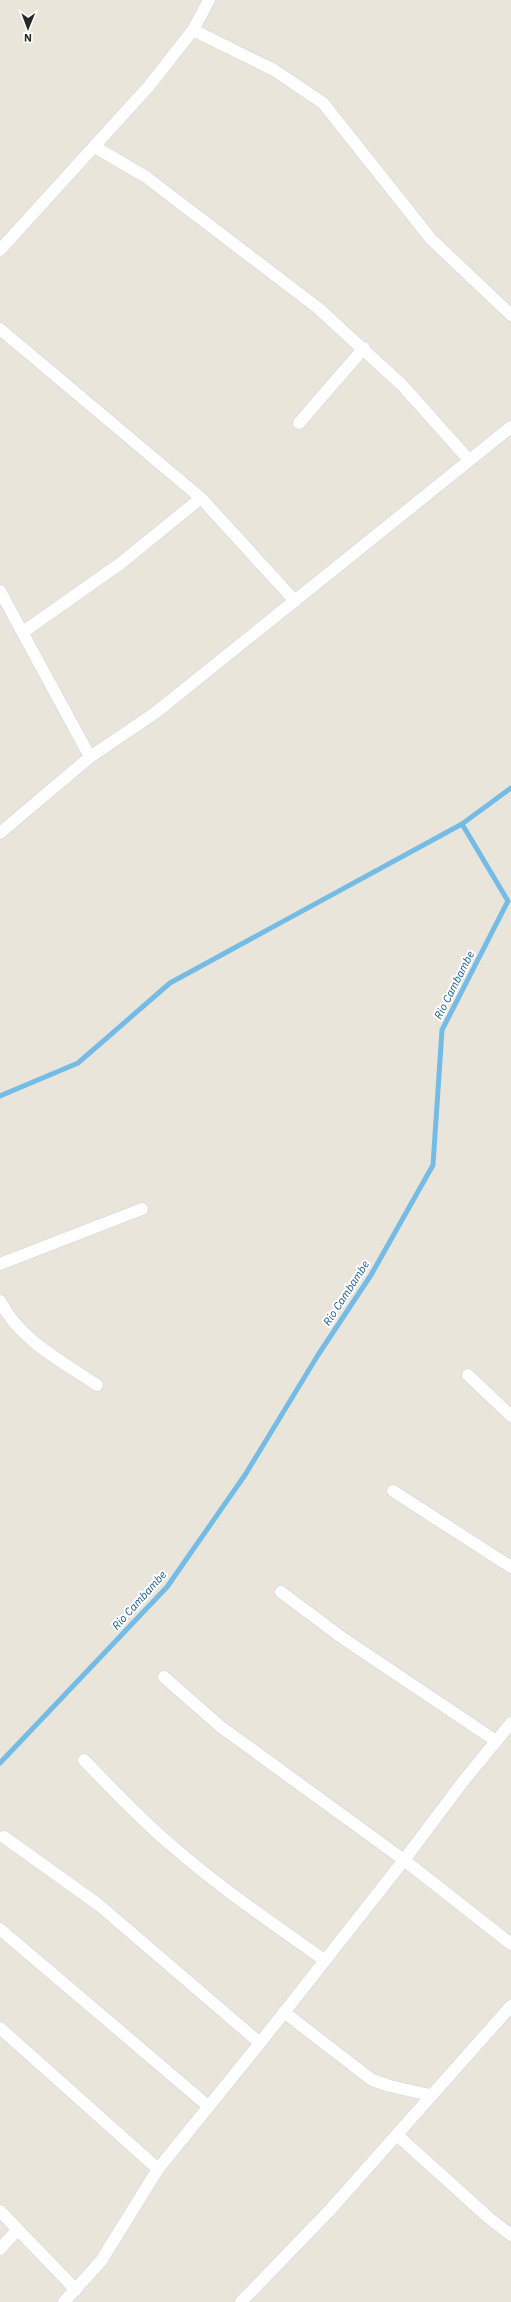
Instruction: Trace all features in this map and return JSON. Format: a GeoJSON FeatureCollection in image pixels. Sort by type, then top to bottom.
{"type":"FeatureCollection","features":[{"type":"Feature","properties":{"kind":"street"},"geometry":{"type":"LineString","coordinates":[[0,250],[149,86],[193,30],[209,0]]}},
{"type":"Feature","properties":{"kind":"street"},"geometry":{"type":"LineString","coordinates":[[193,30],[274,70],[323,103],[431,240],[511,315]]}},
{"type":"Feature","properties":{"kind":"street"},"geometry":{"type":"LineString","coordinates":[[95,147],[146,177],[318,308],[364,348],[402,385],[469,460]]}},
{"type":"Feature","properties":{"kind":"street"},"geometry":{"type":"LineString","coordinates":[[0,329],[202,498],[295,601]]}},
{"type":"Feature","properties":{"kind":"street"},"geometry":{"type":"LineString","coordinates":[[299,423],[364,348]]}},
{"type":"Feature","properties":{"kind":"street"},"geometry":{"type":"LineString","coordinates":[[0,833],[90,757],[155,713],[511,427]]}},
{"type":"Feature","properties":{"kind":"street"},"geometry":{"type":"LineString","coordinates":[[23,632],[132,555],[202,498]]}},
{"type":"Feature","properties":{"kind":"street"},"geometry":{"type":"LineString","coordinates":[[0,592],[90,757]]}},
{"type":"Feature","properties":{"kind":"street"},"geometry":{"type":"LineString","coordinates":[[0,1264],[142,1209]]}},
{"type":"Feature","properties":{"kind":"street"},"geometry":{"type":"LineString","coordinates":[[0,1301],[13,1323],[25,1336],[96,1385]]}},
{"type":"Feature","properties":{"kind":"street"},"geometry":{"type":"LineString","coordinates":[[468,1375],[511,1416]]}},
{"type":"Feature","properties":{"kind":"street"},"geometry":{"type":"LineString","coordinates":[[393,1491],[511,1568]]}},
{"type":"Feature","properties":{"kind":"street"},"geometry":{"type":"LineString","coordinates":[[281,1592],[344,1639],[496,1741]]}},
{"type":"Feature","properties":{"kind":"street"},"geometry":{"type":"LineString","coordinates":[[164,1677],[221,1727],[404,1860],[511,1944]]}},
{"type":"Feature","properties":{"kind":"street"},"geometry":{"type":"LineString","coordinates":[[64,2302],[101,2261],[158,2169],[260,2043],[404,1860],[465,1779],[511,1723]]}},
{"type":"Feature","properties":{"kind":"street"},"geometry":{"type":"LineString","coordinates":[[84,1760],[130,1808],[170,1845],[237,1899],[324,1960]]}},
{"type":"Feature","properties":{"kind":"street"},"geometry":{"type":"LineString","coordinates":[[4,1837],[99,1905],[260,2043]]}},
{"type":"Feature","properties":{"kind":"street"},"geometry":{"type":"LineString","coordinates":[[0,1929],[98,2015],[208,2106]]}},
{"type":"Feature","properties":{"kind":"street"},"geometry":{"type":"LineString","coordinates":[[241,2302],[397,2135],[430,2095],[511,2006]]}},
{"type":"Feature","properties":{"kind":"street"},"geometry":{"type":"LineString","coordinates":[[284,2012],[372,2080],[390,2086],[430,2095]]}},
{"type":"Feature","properties":{"kind":"street"},"geometry":{"type":"LineString","coordinates":[[0,2028],[158,2169]]}},
{"type":"Feature","properties":{"kind":"street"},"geometry":{"type":"LineString","coordinates":[[397,2135],[489,2218],[511,2235]]}},
{"type":"Feature","properties":{"kind":"street"},"geometry":{"type":"LineString","coordinates":[[0,2211],[76,2290]]}},
{"type":"Feature","properties":{"kind":"street"},"geometry":{"type":"LineString","coordinates":[[0,2249],[17,2230]]}},
{"type":"Feature","properties":{"kind":"waterway","name":"Rio Cambambe"},"geometry":{"type":"LineString","coordinates":[[0,1763],[167,1587],[245,1475],[318,1355],[371,1275],[433,1165],[442,1030],[508,901],[462,824],[511,788]]}},
{"type":"Feature","properties":{"kind":"waterway"},"geometry":{"type":"LineString","coordinates":[[0,1096],[78,1063],[170,983],[462,824]]}}]}
